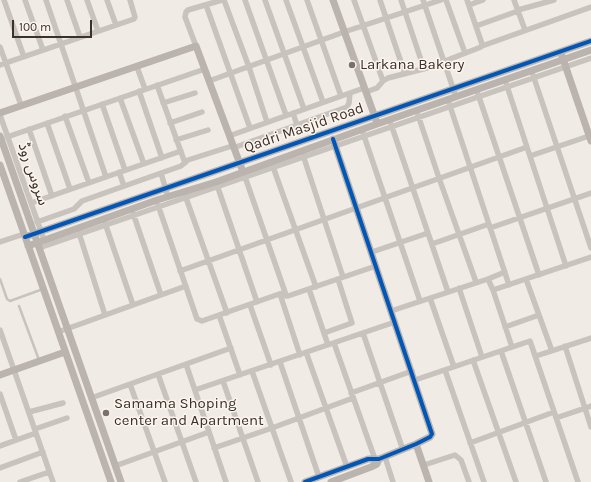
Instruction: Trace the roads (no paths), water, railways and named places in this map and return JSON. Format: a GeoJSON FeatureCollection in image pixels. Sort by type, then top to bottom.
{"type":"FeatureCollection","features":[{"type":"Feature","properties":{"kind":"street"},"geometry":{"type":"LineString","coordinates":[[4,0],[24,57]]}},
{"type":"Feature","properties":{"kind":"street"},"geometry":{"type":"LineString","coordinates":[[25,0],[43,50]]}},
{"type":"Feature","properties":{"kind":"street"},"geometry":{"type":"LineString","coordinates":[[46,0],[106,177]]}},
{"type":"Feature","properties":{"kind":"street"},"geometry":{"type":"LineString","coordinates":[[66,0],[80,38]]}},
{"type":"Feature","properties":{"kind":"street"},"geometry":{"type":"LineString","coordinates":[[87,0],[98,31]]}},
{"type":"Feature","properties":{"kind":"street"},"geometry":{"type":"LineString","coordinates":[[107,0],[116,25]]}},
{"type":"Feature","properties":{"kind":"street"},"geometry":{"type":"LineString","coordinates":[[3,64],[80,38],[135,17],[130,0]]}},
{"type":"Feature","properties":{"kind":"street"},"geometry":{"type":"LineString","coordinates":[[267,122],[249,67],[223,0],[203,4],[188,10],[185,17],[267,240],[300,355]]}},
{"type":"Feature","properties":{"kind":"street"},"geometry":{"type":"LineString","coordinates":[[245,0],[286,115]]}},
{"type":"Feature","properties":{"kind":"street"},"geometry":{"type":"LineString","coordinates":[[265,0],[304,109]]}},
{"type":"Feature","properties":{"kind":"street"},"geometry":{"type":"LineString","coordinates":[[286,0],[323,102]]}},
{"type":"Feature","properties":{"kind":"street"},"geometry":{"type":"LineString","coordinates":[[307,0],[341,96]]}},
{"type":"Feature","properties":{"kind":"street"},"geometry":{"type":"LineString","coordinates":[[333,0],[377,124]]}},
{"type":"Feature","properties":{"kind":"street"},"geometry":{"type":"LineString","coordinates":[[354,0],[383,81]]}},
{"type":"Feature","properties":{"kind":"street"},"geometry":{"type":"LineString","coordinates":[[380,0],[405,74]]}},
{"type":"Feature","properties":{"kind":"street"},"geometry":{"type":"LineString","coordinates":[[401,0],[424,69]]}},
{"type":"Feature","properties":{"kind":"street"},"geometry":{"type":"LineString","coordinates":[[209,81],[344,32],[405,12],[424,2],[441,0]]}},
{"type":"Feature","properties":{"kind":"street"},"geometry":{"type":"LineString","coordinates":[[446,0],[465,53]]}},
{"type":"Feature","properties":{"kind":"street"},"geometry":{"type":"LineString","coordinates":[[482,46],[468,3],[484,0]]}},
{"type":"Feature","properties":{"kind":"street"},"geometry":{"type":"LineString","coordinates":[[515,0],[525,30]]}},
{"type":"Feature","properties":{"kind":"street"},"geometry":{"type":"LineString","coordinates":[[476,26],[554,0]]}},
{"type":"Feature","properties":{"kind":"street"},"geometry":{"type":"LineString","coordinates":[[424,2],[456,97]]}},
{"type":"Feature","properties":{"kind":"street"},"geometry":{"type":"LineString","coordinates":[[203,4],[250,128]]}},
{"type":"Feature","properties":{"kind":"street"},"geometry":{"type":"LineString","coordinates":[[228,136],[350,93],[378,87],[388,78],[424,69],[525,30],[569,16],[591,7]]}},
{"type":"Feature","properties":{"kind":"street","name":"Qadri Masjid Road"},"geometry":{"type":"LineString","coordinates":[[24,236],[38,233],[591,41]]}},
{"type":"Feature","properties":{"kind":"street"},"geometry":{"type":"LineString","coordinates":[[0,114],[196,46]]}},
{"type":"Feature","properties":{"kind":"street"},"geometry":{"type":"LineString","coordinates":[[0,47],[3,64],[21,106]]}},
{"type":"Feature","properties":{"kind":"street","name":"Qadri Masjid Road"},"geometry":{"type":"LineString","coordinates":[[28,246],[40,244],[78,232],[158,204],[168,197],[185,195],[217,185],[363,133],[377,124],[390,123],[449,103],[456,97],[478,93],[506,84],[564,63],[591,50]]}},
{"type":"Feature","properties":{"kind":"street"},"geometry":{"type":"LineString","coordinates":[[530,156],[590,138],[560,52]]}},
{"type":"Feature","properties":{"kind":"street"},"geometry":{"type":"LineString","coordinates":[[564,63],[591,58]]}},
{"type":"Feature","properties":{"kind":"street"},"geometry":{"type":"LineString","coordinates":[[137,66],[145,89]]}},
{"type":"Feature","properties":{"kind":"street"},"geometry":{"type":"LineString","coordinates":[[121,482],[67,329],[40,244],[38,233],[4,136],[47,123],[204,69]]}},
{"type":"Feature","properties":{"kind":"street"},"geometry":{"type":"LineString","coordinates":[[532,74],[591,248]]}},
{"type":"Feature","properties":{"kind":"street"},"geometry":{"type":"LineString","coordinates":[[506,84],[566,266]]}},
{"type":"Feature","properties":{"kind":"street"},"geometry":{"type":"LineString","coordinates":[[157,85],[185,163]]}},
{"type":"Feature","properties":{"kind":"street"},"geometry":{"type":"LineString","coordinates":[[139,91],[162,158]]}},
{"type":"Feature","properties":{"kind":"street"},"geometry":{"type":"LineString","coordinates":[[163,103],[195,93]]}},
{"type":"Feature","properties":{"kind":"street"},"geometry":{"type":"LineString","coordinates":[[37,222],[74,209],[82,201],[181,166],[188,160],[233,147],[347,107],[350,93]]}},
{"type":"Feature","properties":{"kind":"street"},"geometry":{"type":"LineString","coordinates":[[509,285],[449,103],[478,93],[539,275]]}},
{"type":"Feature","properties":{"kind":"street"},"geometry":{"type":"LineString","coordinates":[[120,98],[144,164]]}},
{"type":"Feature","properties":{"kind":"street"},"geometry":{"type":"LineString","coordinates":[[102,104],[125,170]]}},
{"type":"Feature","properties":{"kind":"street"},"geometry":{"type":"LineString","coordinates":[[170,123],[202,112]]}},
{"type":"Feature","properties":{"kind":"street"},"geometry":{"type":"LineString","coordinates":[[293,113],[297,125]]}},
{"type":"Feature","properties":{"kind":"street","name":"سروس روڈ"},"geometry":{"type":"LineString","coordinates":[[0,114],[4,136],[31,203],[37,222],[38,233]]}},
{"type":"Feature","properties":{"kind":"street"},"geometry":{"type":"LineString","coordinates":[[418,114],[476,282]]}},
{"type":"Feature","properties":{"kind":"street"},"geometry":{"type":"LineString","coordinates":[[65,116],[89,183]]}},
{"type":"Feature","properties":{"kind":"street"},"geometry":{"type":"LineString","coordinates":[[47,123],[70,189]]}},
{"type":"Feature","properties":{"kind":"street"},"geometry":{"type":"LineString","coordinates":[[420,301],[363,133],[390,123],[448,292]]}},
{"type":"Feature","properties":{"kind":"street"},"geometry":{"type":"LineString","coordinates":[[29,129],[52,196]]}},
{"type":"Feature","properties":{"kind":"street"},"geometry":{"type":"LineString","coordinates":[[176,140],[208,130]]}},
{"type":"Feature","properties":{"kind":"street"},"geometry":{"type":"LineString","coordinates":[[331,482],[371,467],[379,460],[416,444],[430,437],[432,434],[335,143]]}},
{"type":"Feature","properties":{"kind":"street"},"geometry":{"type":"LineString","coordinates":[[180,272],[527,146]]}},
{"type":"Feature","properties":{"kind":"street"},"geometry":{"type":"LineString","coordinates":[[31,203],[181,151]]}},
{"type":"Feature","properties":{"kind":"street"},"geometry":{"type":"LineString","coordinates":[[302,154],[324,220],[352,323],[324,333]]}},
{"type":"Feature","properties":{"kind":"street"},"geometry":{"type":"LineString","coordinates":[[0,165],[110,482]]}},
{"type":"Feature","properties":{"kind":"street"},"geometry":{"type":"LineString","coordinates":[[272,165],[316,287]]}},
{"type":"Feature","properties":{"kind":"street"},"geometry":{"type":"LineString","coordinates":[[119,172],[124,186]]}},
{"type":"Feature","properties":{"kind":"street"},"geometry":{"type":"LineString","coordinates":[[161,173],[168,197]]}},
{"type":"Feature","properties":{"kind":"street"},"geometry":{"type":"LineString","coordinates":[[217,185],[257,302]]}},
{"type":"Feature","properties":{"kind":"street"},"geometry":{"type":"LineString","coordinates":[[432,244],[520,218],[591,193]]}},
{"type":"Feature","properties":{"kind":"street"},"geometry":{"type":"LineString","coordinates":[[227,313],[185,195],[158,204],[197,319],[202,321],[220,316],[283,293]]}},
{"type":"Feature","properties":{"kind":"street"},"geometry":{"type":"LineString","coordinates":[[133,212],[161,295]]}},
{"type":"Feature","properties":{"kind":"street"},"geometry":{"type":"LineString","coordinates":[[104,222],[133,305]]}},
{"type":"Feature","properties":{"kind":"street"},"geometry":{"type":"LineString","coordinates":[[78,232],[105,315]]}},
{"type":"Feature","properties":{"kind":"street"},"geometry":{"type":"LineString","coordinates":[[372,252],[428,233]]}},
{"type":"Feature","properties":{"kind":"street"},"geometry":{"type":"LineString","coordinates":[[0,242],[24,236]]}},
{"type":"Feature","properties":{"kind":"street"},"geometry":{"type":"LineString","coordinates":[[493,290],[591,257]]}},
{"type":"Feature","properties":{"kind":"street"},"geometry":{"type":"LineString","coordinates":[[283,293],[288,296],[376,266]]}},
{"type":"Feature","properties":{"kind":"street"},"geometry":{"type":"LineString","coordinates":[[391,311],[505,272]]}},
{"type":"Feature","properties":{"kind":"street"},"geometry":{"type":"LineString","coordinates":[[488,279],[512,347]]}},
{"type":"Feature","properties":{"kind":"street"},"geometry":{"type":"LineString","coordinates":[[526,279],[552,350]]}},
{"type":"Feature","properties":{"kind":"street"},"geometry":{"type":"LineString","coordinates":[[58,332],[186,286]]}},
{"type":"Feature","properties":{"kind":"street"},"geometry":{"type":"LineString","coordinates":[[459,288],[482,357]]}},
{"type":"Feature","properties":{"kind":"street"},"geometry":{"type":"LineString","coordinates":[[309,289],[324,333],[331,344],[379,460],[393,482]]}},
{"type":"Feature","properties":{"kind":"street"},"geometry":{"type":"LineString","coordinates":[[430,298],[454,367]]}},
{"type":"Feature","properties":{"kind":"street"},"geometry":{"type":"LineString","coordinates":[[250,305],[271,365]]}},
{"type":"Feature","properties":{"kind":"street"},"geometry":{"type":"LineString","coordinates":[[505,327],[539,315]]}},
{"type":"Feature","properties":{"kind":"street"},"geometry":{"type":"LineString","coordinates":[[220,316],[240,375]]}},
{"type":"Feature","properties":{"kind":"street"},"geometry":{"type":"LineString","coordinates":[[195,390],[395,322]]}},
{"type":"Feature","properties":{"kind":"street"},"geometry":{"type":"LineString","coordinates":[[0,330],[53,482]]}},
{"type":"Feature","properties":{"kind":"street"},"geometry":{"type":"LineString","coordinates":[[363,333],[403,450]]}},
{"type":"Feature","properties":{"kind":"street"},"geometry":{"type":"LineString","coordinates":[[536,356],[591,338]]}},
{"type":"Feature","properties":{"kind":"street"},"geometry":{"type":"LineString","coordinates":[[415,380],[530,341],[578,482]]}},
{"type":"Feature","properties":{"kind":"street"},"geometry":{"type":"LineString","coordinates":[[565,346],[588,407],[591,427]]}},
{"type":"Feature","properties":{"kind":"street"},"geometry":{"type":"LineString","coordinates":[[91,398],[231,348]]}},
{"type":"Feature","properties":{"kind":"street"},"geometry":{"type":"LineString","coordinates":[[0,352],[7,349]]}},
{"type":"Feature","properties":{"kind":"street"},"geometry":{"type":"LineString","coordinates":[[501,351],[546,482]]}},
{"type":"Feature","properties":{"kind":"street"},"geometry":{"type":"LineString","coordinates":[[0,375],[65,352]]}},
{"type":"Feature","properties":{"kind":"street"},"geometry":{"type":"LineString","coordinates":[[306,352],[347,467]]}},
{"type":"Feature","properties":{"kind":"street"},"geometry":{"type":"LineString","coordinates":[[473,360],[516,482]]}},
{"type":"Feature","properties":{"kind":"street"},"geometry":{"type":"LineString","coordinates":[[280,362],[319,477]]}},
{"type":"Feature","properties":{"kind":"street"},"geometry":{"type":"LineString","coordinates":[[186,364],[226,482]]}},
{"type":"Feature","properties":{"kind":"street"},"geometry":{"type":"LineString","coordinates":[[445,370],[484,482]]}},
{"type":"Feature","properties":{"kind":"street"},"geometry":{"type":"LineString","coordinates":[[252,371],[291,482]]}},
{"type":"Feature","properties":{"kind":"street"},"geometry":{"type":"LineString","coordinates":[[214,448],[299,418],[352,396],[380,382],[412,371]]}},
{"type":"Feature","properties":{"kind":"street"},"geometry":{"type":"LineString","coordinates":[[158,374],[196,482]]}},
{"type":"Feature","properties":{"kind":"street"},"geometry":{"type":"LineString","coordinates":[[223,381],[258,482]]}},
{"type":"Feature","properties":{"kind":"street"},"geometry":{"type":"LineString","coordinates":[[130,384],[165,482]]}},
{"type":"Feature","properties":{"kind":"street"},"geometry":{"type":"LineString","coordinates":[[0,394],[16,440]]}},
{"type":"Feature","properties":{"kind":"street"},"geometry":{"type":"LineString","coordinates":[[29,412],[63,403]]}},
{"type":"Feature","properties":{"kind":"street"},"geometry":{"type":"LineString","coordinates":[[470,442],[526,423],[588,407]]}},
{"type":"Feature","properties":{"kind":"street"},"geometry":{"type":"LineString","coordinates":[[0,446],[68,418]]}},
{"type":"Feature","properties":{"kind":"street"},"geometry":{"type":"LineString","coordinates":[[115,466],[209,432]]}},
{"type":"Feature","properties":{"kind":"street"},"geometry":{"type":"LineString","coordinates":[[416,444],[430,482]]}},
{"type":"Feature","properties":{"kind":"street"},"geometry":{"type":"LineString","coordinates":[[0,468],[43,452]]}},
{"type":"Feature","properties":{"kind":"street"},"geometry":{"type":"LineString","coordinates":[[424,465],[455,455],[461,460],[469,482]]}},
{"type":"Feature","properties":{"kind":"street"},"geometry":{"type":"LineString","coordinates":[[305,482],[368,459],[379,460]]}},
{"type":"Feature","properties":{"kind":"street"},"geometry":{"type":"LineString","coordinates":[[20,482],[49,472]]}},
{"type":"Feature","properties":{"kind":"lane"},"geometry":{"type":"LineString","coordinates":[[0,279],[7,299],[10,301],[43,289]]}},
{"type":"Feature","properties":{"kind":"lane"},"geometry":{"type":"LineString","coordinates":[[19,306],[39,361]]}},
{"type":"Feature","properties":{"kind":"place","name":"Larkana Bakery"},"geometry":{"type":"Point","coordinates":[352,65]}},
{"type":"Feature","properties":{"kind":"place","name":"Samama Shoping center and Apartment"},"geometry":{"type":"Point","coordinates":[106,413]}}]}
